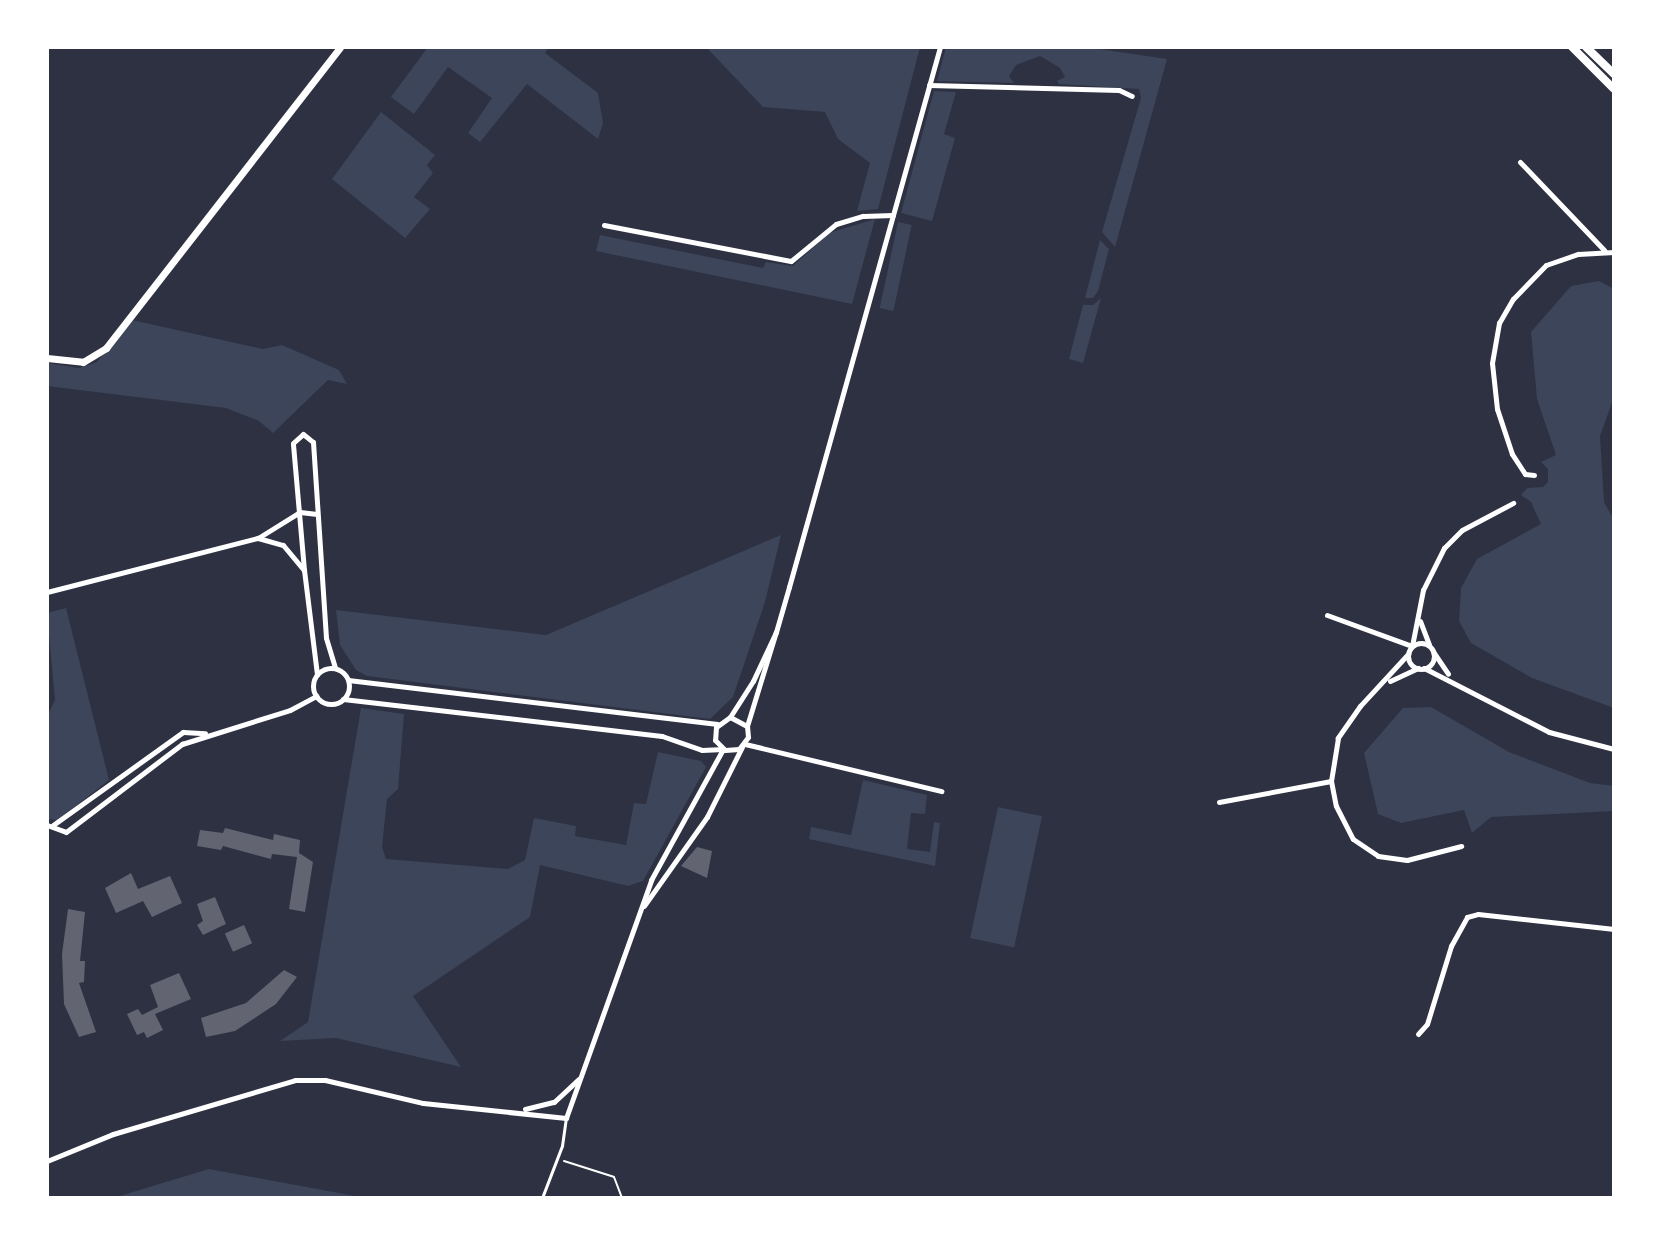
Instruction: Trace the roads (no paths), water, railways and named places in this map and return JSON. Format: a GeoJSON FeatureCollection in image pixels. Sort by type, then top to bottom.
{"type":"FeatureCollection","features":[{"type":"Feature","properties":{"kind":"main road"},"geometry":{"type":"LineString","coordinates":[[1572,47],[1614,89]]}},
{"type":"Feature","properties":{"kind":"main road"},"geometry":{"type":"LineString","coordinates":[[1586,47],[1614,74]]}},
{"type":"Feature","properties":{"kind":"street"},"geometry":{"type":"LineString","coordinates":[[47,358],[79,362],[106,348],[340,47]]}},
{"type":"Feature","properties":{"kind":"street"},"geometry":{"type":"LineString","coordinates":[[641,909],[708,817],[744,746],[747,726],[776,632],[940,47]]}},
{"type":"Feature","properties":{"kind":"street"},"geometry":{"type":"LineString","coordinates":[[929,85],[1119,90],[1132,96]]}},
{"type":"Feature","properties":{"kind":"street"},"geometry":{"type":"LineString","coordinates":[[1520,162],[1605,250]]}},
{"type":"Feature","properties":{"kind":"street"},"geometry":{"type":"LineString","coordinates":[[604,225],[791,261],[836,224],[863,216],[892,215]]}},
{"type":"Feature","properties":{"kind":"street"},"geometry":{"type":"LineString","coordinates":[[1534,475],[1525,474],[1512,454],[1497,409],[1492,363],[1496,332],[1513,299],[1546,265],[1560,258],[1605,250],[1614,252]]}},
{"type":"Feature","properties":{"kind":"street"},"geometry":{"type":"LineString","coordinates":[[776,632],[730,717],[717,724],[348,680],[335,668],[326,638],[313,442],[303,434],[293,443],[304,570],[317,674],[313,687],[316,696],[327,704],[344,699],[662,736],[702,750],[744,746],[941,791]]}},
{"type":"Feature","properties":{"kind":"street"},"geometry":{"type":"LineString","coordinates":[[1461,846],[1407,860],[1364,849],[1344,825],[1331,781],[1332,759],[1347,722],[1384,684],[1408,654],[1430,568],[1444,548],[1462,530],[1513,503]]}},
{"type":"Feature","properties":{"kind":"street"},"geometry":{"type":"LineString","coordinates":[[47,592],[258,538],[300,512],[317,514]]}},
{"type":"Feature","properties":{"kind":"street"},"geometry":{"type":"LineString","coordinates":[[258,538],[283,545],[304,570]]}},
{"type":"Feature","properties":{"kind":"street"},"geometry":{"type":"LineString","coordinates":[[1419,611],[1420,627],[1452,679]]}},
{"type":"Feature","properties":{"kind":"street"},"geometry":{"type":"LineString","coordinates":[[1327,615],[1412,646],[1424,643],[1432,649]]}},
{"type":"Feature","properties":{"kind":"street"},"geometry":{"type":"LineString","coordinates":[[1384,684],[1432,663],[1432,649]]}},
{"type":"Feature","properties":{"kind":"street"},"geometry":{"type":"LineString","coordinates":[[1408,654],[1421,668],[1452,679],[1549,732],[1614,749]]}},
{"type":"Feature","properties":{"kind":"street"},"geometry":{"type":"LineString","coordinates":[[317,674],[335,668]]}},
{"type":"Feature","properties":{"kind":"street"},"geometry":{"type":"LineString","coordinates":[[344,699],[348,680]]}},
{"type":"Feature","properties":{"kind":"street"},"geometry":{"type":"LineString","coordinates":[[49,826],[66,832],[182,744],[208,733],[290,710],[316,696]]}},
{"type":"Feature","properties":{"kind":"street"},"geometry":{"type":"LineString","coordinates":[[730,717],[747,726]]}},
{"type":"Feature","properties":{"kind":"street"},"geometry":{"type":"LineString","coordinates":[[717,724],[715,738],[723,749]]}},
{"type":"Feature","properties":{"kind":"street"},"geometry":{"type":"LineString","coordinates":[[49,826],[62,823],[183,732],[208,733]]}},
{"type":"Feature","properties":{"kind":"street"},"geometry":{"type":"LineString","coordinates":[[47,1161],[113,1134],[295,1080],[325,1080],[423,1103],[519,1110],[566,1118],[651,880],[723,749]]}},
{"type":"Feature","properties":{"kind":"street"},"geometry":{"type":"LineString","coordinates":[[1219,802],[1331,781]]}},
{"type":"Feature","properties":{"kind":"street"},"geometry":{"type":"LineString","coordinates":[[1418,1034],[1427,1024],[1451,946],[1467,917],[1478,914],[1614,929]]}},
{"type":"Feature","properties":{"kind":"street"},"geometry":{"type":"LineString","coordinates":[[519,1110],[554,1102],[582,1075]]}},
{"type":"Feature","properties":{"kind":"lane"},"geometry":{"type":"LineString","coordinates":[[542,1198],[557,1160],[566,1118]]}}]}
